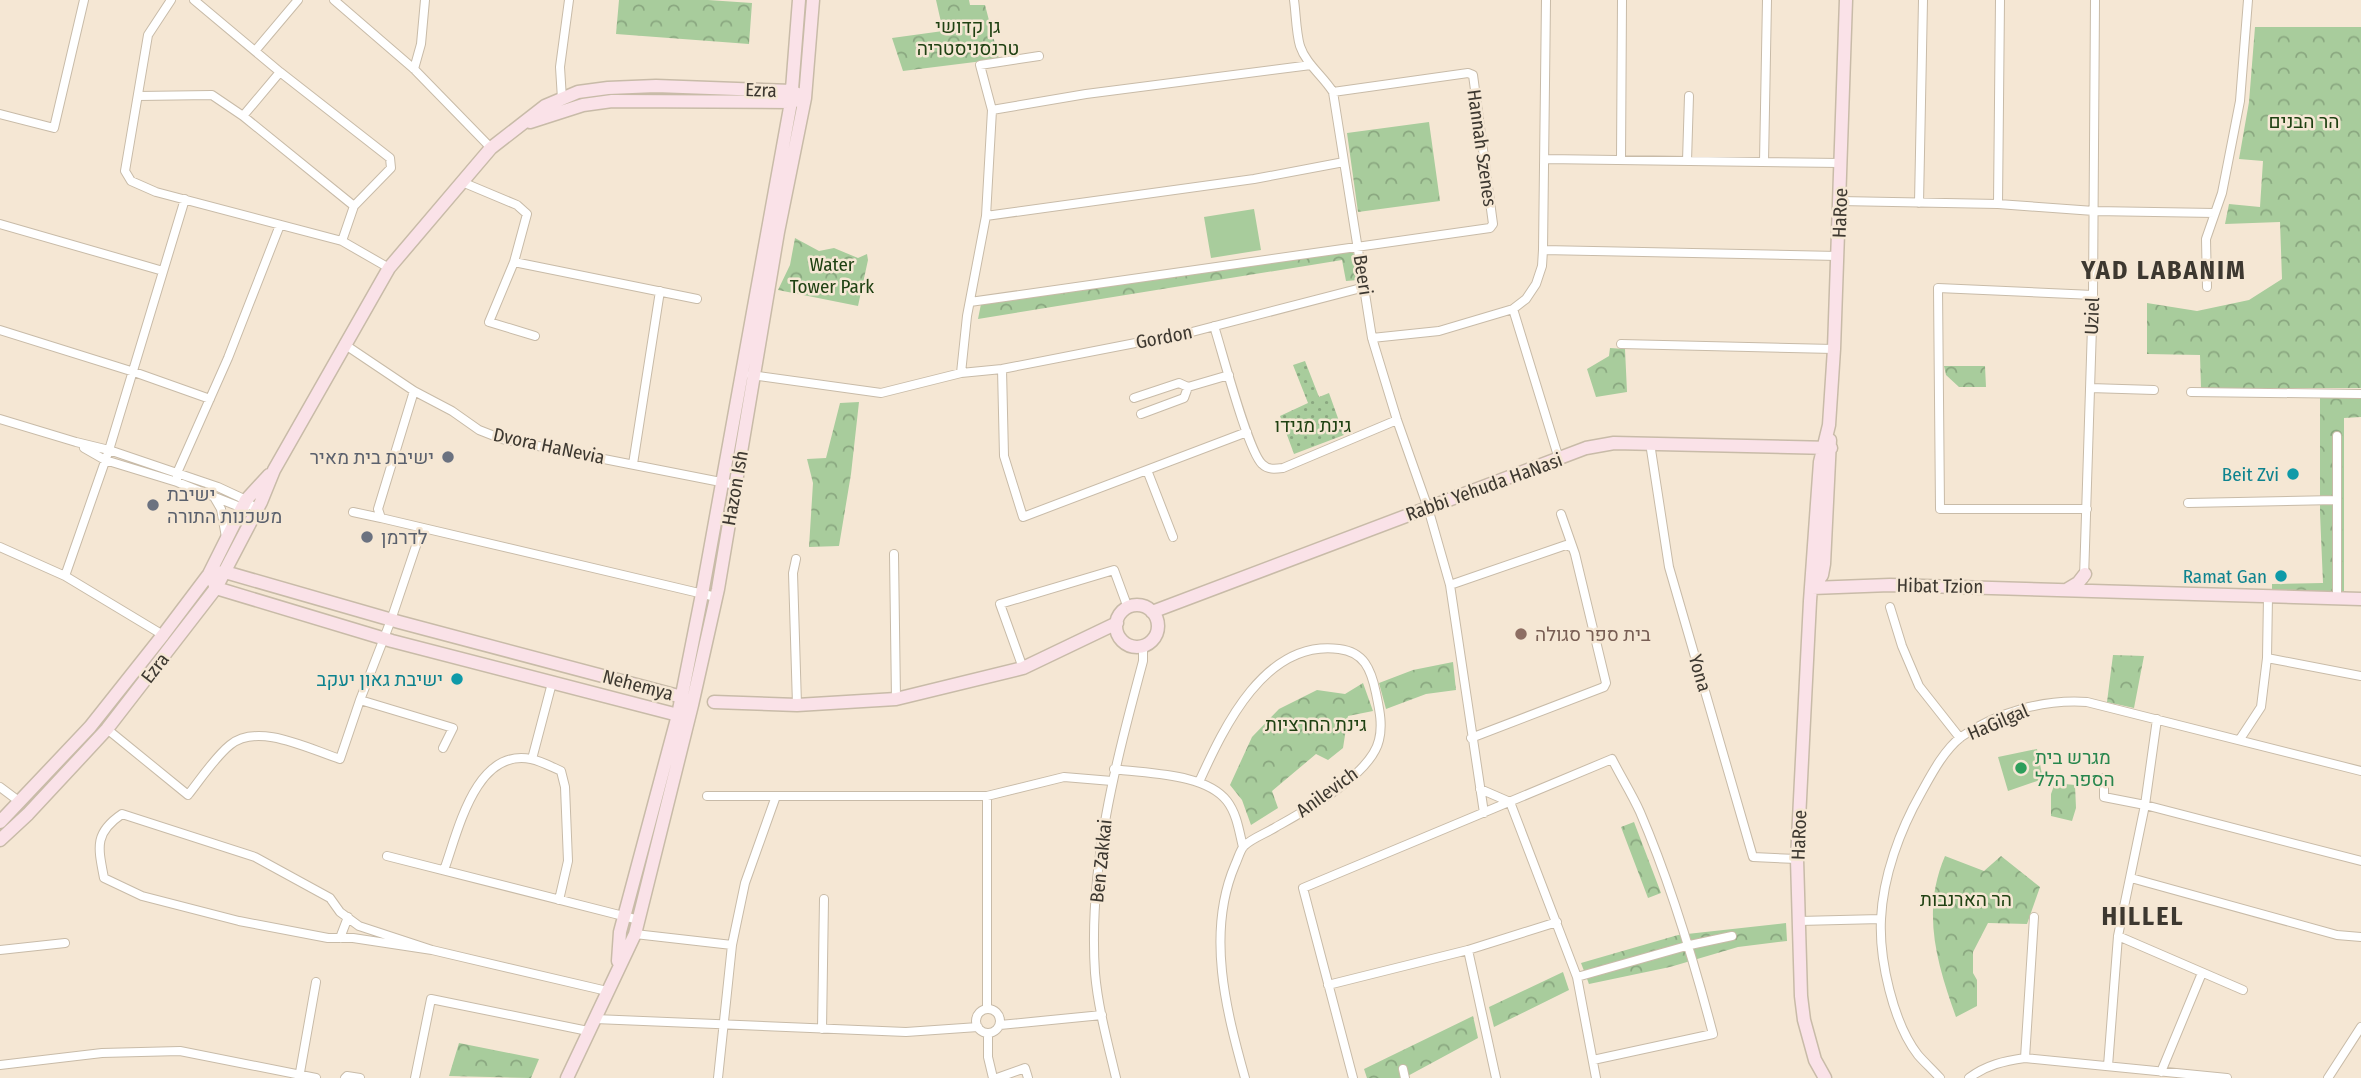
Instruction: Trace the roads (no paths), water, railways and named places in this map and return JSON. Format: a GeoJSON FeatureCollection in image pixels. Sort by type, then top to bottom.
{"type":"FeatureCollection","features":[{"type":"Feature","properties":{"kind":"street"},"geometry":{"type":"LineString","coordinates":[[0,114],[54,128],[84,0]]}},
{"type":"Feature","properties":{"kind":"street"},"geometry":{"type":"LineString","coordinates":[[171,0],[148,35],[125,171],[131,181],[156,192],[342,241],[389,268]]}},
{"type":"Feature","properties":{"kind":"street"},"geometry":{"type":"LineString","coordinates":[[194,0],[390,158],[391,168],[354,206],[342,241]]}},
{"type":"Feature","properties":{"kind":"street"},"geometry":{"type":"LineString","coordinates":[[255,51],[298,0]]}},
{"type":"Feature","properties":{"kind":"street"},"geometry":{"type":"LineString","coordinates":[[334,0],[414,69],[491,148]]}},
{"type":"Feature","properties":{"kind":"street"},"geometry":{"type":"LineString","coordinates":[[414,69],[421,44],[425,0]]}},
{"type":"Feature","properties":{"kind":"street"},"geometry":{"type":"LineString","coordinates":[[562,99],[560,67],[569,0]]}},
{"type":"Feature","properties":{"kind":"street","name":"Hazon Ish"},"geometry":{"type":"LineString","coordinates":[[567,1078],[637,927],[687,701],[716,597],[736,485],[749,374],[791,96],[799,0]]}},
{"type":"Feature","properties":{"kind":"street","name":"Hazon Ish"},"geometry":{"type":"LineString","coordinates":[[687,701],[722,482],[749,374],[805,98],[813,0]]}},
{"type":"Feature","properties":{"kind":"street"},"geometry":{"type":"LineString","coordinates":[[1294,0],[1300,46],[1311,65],[1325,78],[1333,92]]}},
{"type":"Feature","properties":{"kind":"street"},"geometry":{"type":"LineString","coordinates":[[1373,338],[1439,331],[1513,309],[1526,299],[1536,284],[1542,266],[1543,250],[1546,0]]}},
{"type":"Feature","properties":{"kind":"street"},"geometry":{"type":"LineString","coordinates":[[1621,160],[1622,0]]}},
{"type":"Feature","properties":{"kind":"street"},"geometry":{"type":"LineString","coordinates":[[1764,162],[1767,0]]}},
{"type":"Feature","properties":{"kind":"street","name":"HaRoe"},"geometry":{"type":"LineString","coordinates":[[1822,575],[1838,256],[1846,0]]}},
{"type":"Feature","properties":{"kind":"street"},"geometry":{"type":"LineString","coordinates":[[1919,203],[1923,0]]}},
{"type":"Feature","properties":{"kind":"street"},"geometry":{"type":"LineString","coordinates":[[1998,204],[2000,0]]}},
{"type":"Feature","properties":{"kind":"street","name":"Uziel"},"geometry":{"type":"LineString","coordinates":[[2084,590],[2093,295],[2095,0]]}},
{"type":"Feature","properties":{"kind":"street"},"geometry":{"type":"LineString","coordinates":[[2207,287],[2206,239],[2222,193],[2240,101],[2248,0]]}},
{"type":"Feature","properties":{"kind":"street"},"geometry":{"type":"LineString","coordinates":[[961,373],[970,302],[986,216],[992,110],[979,65],[1039,57]]}},
{"type":"Feature","properties":{"kind":"street"},"geometry":{"type":"LineString","coordinates":[[992,110],[1086,94],[1311,65]]}},
{"type":"Feature","properties":{"kind":"street"},"geometry":{"type":"LineString","coordinates":[[243,116],[280,72]]}},
{"type":"Feature","properties":{"kind":"street","name":"Hannah Szenes"},"geometry":{"type":"LineString","coordinates":[[1333,92],[1468,73],[1473,75],[1493,224],[1490,228],[1358,247]]}},
{"type":"Feature","properties":{"kind":"street","name":"Ezra"},"geometry":{"type":"LineString","coordinates":[[0,822],[90,727],[231,548],[257,511],[274,470],[389,268],[491,148],[545,106],[578,92],[656,86],[805,98]]}},
{"type":"Feature","properties":{"kind":"street","name":"Beeri"},"geometry":{"type":"LineString","coordinates":[[1333,92],[1373,338],[1450,585],[1484,813]]}},
{"type":"Feature","properties":{"kind":"street"},"geometry":{"type":"LineString","coordinates":[[138,96],[212,94],[354,206]]}},
{"type":"Feature","properties":{"kind":"street","name":"Ezra"},"geometry":{"type":"LineString","coordinates":[[516,127],[583,105],[612,101],[791,96]]}},
{"type":"Feature","properties":{"kind":"street"},"geometry":{"type":"LineString","coordinates":[[1687,161],[1689,96]]}},
{"type":"Feature","properties":{"kind":"street"},"geometry":{"type":"LineString","coordinates":[[1545,159],[1841,163]]}},
{"type":"Feature","properties":{"kind":"street"},"geometry":{"type":"LineString","coordinates":[[986,216],[1243,181],[1344,162]]}},
{"type":"Feature","properties":{"kind":"street"},"geometry":{"type":"LineString","coordinates":[[462,182],[517,205],[527,214],[514,262],[489,323],[535,336]]}},
{"type":"Feature","properties":{"kind":"street"},"geometry":{"type":"LineString","coordinates":[[65,576],[134,372],[185,200]]}},
{"type":"Feature","properties":{"kind":"street"},"geometry":{"type":"LineString","coordinates":[[1840,201],[2215,213]]}},
{"type":"Feature","properties":{"kind":"street"},"geometry":{"type":"LineString","coordinates":[[0,223],[163,271]]}},
{"type":"Feature","properties":{"kind":"street"},"geometry":{"type":"LineString","coordinates":[[177,478],[280,225]]}},
{"type":"Feature","properties":{"kind":"street"},"geometry":{"type":"LineString","coordinates":[[970,302],[1358,247]]}},
{"type":"Feature","properties":{"kind":"street"},"geometry":{"type":"LineString","coordinates":[[1543,250],[1838,256]]}},
{"type":"Feature","properties":{"kind":"street"},"geometry":{"type":"LineString","coordinates":[[514,262],[697,299]]}},
{"type":"Feature","properties":{"kind":"street","name":"Gordon"},"geometry":{"type":"LineString","coordinates":[[749,374],[881,393],[961,373],[1002,369],[1214,326],[1365,288]]}},
{"type":"Feature","properties":{"kind":"street"},"geometry":{"type":"LineString","coordinates":[[2087,509],[1940,509],[1938,288],[2093,295]]}},
{"type":"Feature","properties":{"kind":"street"},"geometry":{"type":"LineString","coordinates":[[633,464],[660,291]]}},
{"type":"Feature","properties":{"kind":"street"},"geometry":{"type":"LineString","coordinates":[[1513,309],[1559,460]]}},
{"type":"Feature","properties":{"kind":"street"},"geometry":{"type":"LineString","coordinates":[[1214,326],[1247,432],[1260,462],[1274,470],[1398,420]]}},
{"type":"Feature","properties":{"kind":"street"},"geometry":{"type":"LineString","coordinates":[[0,330],[210,398]]}},
{"type":"Feature","properties":{"kind":"street","name":"Dvora HaNevia"},"geometry":{"type":"LineString","coordinates":[[344,344],[414,391],[452,411],[479,430],[502,439],[736,485]]}},
{"type":"Feature","properties":{"kind":"street"},"geometry":{"type":"LineString","coordinates":[[1621,344],[1834,349]]}},
{"type":"Feature","properties":{"kind":"street"},"geometry":{"type":"LineString","coordinates":[[1002,369],[1003,456],[1023,517],[1247,432]]}},
{"type":"Feature","properties":{"kind":"street"},"geometry":{"type":"LineString","coordinates":[[1134,398],[1178,383],[1188,387],[1229,375]]}},
{"type":"Feature","properties":{"kind":"street"},"geometry":{"type":"LineString","coordinates":[[1141,414],[1184,398],[1188,387]]}},
{"type":"Feature","properties":{"kind":"street"},"geometry":{"type":"LineString","coordinates":[[2090,388],[2154,390]]}},
{"type":"Feature","properties":{"kind":"street"},"geometry":{"type":"LineString","coordinates":[[381,518],[378,509],[414,391]]}},
{"type":"Feature","properties":{"kind":"street"},"geometry":{"type":"LineString","coordinates":[[2192,391],[2361,394]]}},
{"type":"Feature","properties":{"kind":"street"},"geometry":{"type":"LineString","coordinates":[[0,419],[109,450],[212,495],[243,504]]}},
{"type":"Feature","properties":{"kind":"street"},"geometry":{"type":"LineString","coordinates":[[2337,436],[2337,598]]}},
{"type":"Feature","properties":{"kind":"street"},"geometry":{"type":"LineString","coordinates":[[76,442],[105,460],[218,487],[257,511]]}},
{"type":"Feature","properties":{"kind":"street","name":"Rabbi Yehuda HaNasi"},"geometry":{"type":"LineString","coordinates":[[1152,612],[1600,445],[1650,443],[1828,447]]}},
{"type":"Feature","properties":{"kind":"street","name":"Yona"},"geometry":{"type":"LineString","coordinates":[[1650,443],[1669,567],[1753,857],[1797,859]]}},
{"type":"Feature","properties":{"kind":"street"},"geometry":{"type":"LineString","coordinates":[[1809,447],[1816,450],[1820,462]]}},
{"type":"Feature","properties":{"kind":"street","name":"HaRoe"},"geometry":{"type":"LineString","coordinates":[[1825,1078],[1815,1060],[1804,1020],[1797,859],[1820,462],[1828,447]]}},
{"type":"Feature","properties":{"kind":"street","name":"Ezra"},"geometry":{"type":"LineString","coordinates":[[0,840],[28,814],[107,729],[216,588],[225,572],[243,504],[274,470]]}},
{"type":"Feature","properties":{"kind":"street"},"geometry":{"type":"LineString","coordinates":[[1147,470],[1173,537]]}},
{"type":"Feature","properties":{"kind":"street"},"geometry":{"type":"LineString","coordinates":[[212,495],[221,509],[237,563],[247,578]]}},
{"type":"Feature","properties":{"kind":"street"},"geometry":{"type":"LineString","coordinates":[[2188,503],[2336,500]]}},
{"type":"Feature","properties":{"kind":"street"},"geometry":{"type":"LineString","coordinates":[[354,512],[716,597]]}},
{"type":"Feature","properties":{"kind":"street"},"geometry":{"type":"LineString","coordinates":[[1471,738],[1604,687],[1606,683],[1575,554],[1561,514]]}},
{"type":"Feature","properties":{"kind":"street"},"geometry":{"type":"LineString","coordinates":[[107,729],[188,795],[229,746],[243,737],[265,735],[340,759],[385,639],[422,528]]}},
{"type":"Feature","properties":{"kind":"street"},"geometry":{"type":"LineString","coordinates":[[1450,585],[1566,545],[1571,547]]}},
{"type":"Feature","properties":{"kind":"street"},"geometry":{"type":"LineString","coordinates":[[0,547],[65,576],[163,635]]}},
{"type":"Feature","properties":{"kind":"street"},"geometry":{"type":"LineString","coordinates":[[894,554],[896,699]]}},
{"type":"Feature","properties":{"kind":"street"},"geometry":{"type":"LineString","coordinates":[[796,559],[793,573],[797,705]]}},
{"type":"Feature","properties":{"kind":"street"},"geometry":{"type":"LineString","coordinates":[[1023,668],[1000,604],[1114,570],[1128,608]]}},
{"type":"Feature","properties":{"kind":"street","name":"Nehemya"},"geometry":{"type":"LineString","coordinates":[[209,574],[225,572],[687,701],[678,715],[385,639],[216,588]]}},
{"type":"Feature","properties":{"kind":"street"},"geometry":{"type":"LineString","coordinates":[[209,574],[216,588]]}},
{"type":"Feature","properties":{"kind":"street"},"geometry":{"type":"LineString","coordinates":[[2068,589],[2078,583],[2085,574]]}},
{"type":"Feature","properties":{"kind":"street"},"geometry":{"type":"LineString","coordinates":[[1812,588],[1822,575],[1839,587]]}},
{"type":"Feature","properties":{"kind":"street","name":"Hibat Tzion"},"geometry":{"type":"LineString","coordinates":[[1812,588],[1890,584],[2361,599]]}},
{"type":"Feature","properties":{"kind":"street"},"geometry":{"type":"LineString","coordinates":[[2240,739],[2262,707],[2267,658],[2268,596]]}},
{"type":"Feature","properties":{"kind":"street"},"geometry":{"type":"LineString","coordinates":[[714,702],[797,705],[896,699],[1023,668],[1117,623],[1128,608],[1140,606],[1152,612],[1156,618],[1157,632],[1149,643],[1143,646],[1129,645],[1119,636],[1117,623]]}},
{"type":"Feature","properties":{"kind":"street"},"geometry":{"type":"LineString","coordinates":[[1891,607],[1902,646],[1919,686],[1960,738]]}},
{"type":"Feature","properties":{"kind":"street","name":"Ben Zakkai"},"geometry":{"type":"LineString","coordinates":[[1116,1078],[1095,975],[1094,935],[1107,801],[1143,661],[1143,646]]}},
{"type":"Feature","properties":{"kind":"street","name":"Anilevich"},"geometry":{"type":"LineString","coordinates":[[1199,782],[1222,732],[1245,696],[1279,665],[1298,653],[1332,648],[1352,650],[1367,666],[1381,721],[1379,740],[1373,757],[1352,777],[1243,846]]}},
{"type":"Feature","properties":{"kind":"street"},"geometry":{"type":"LineString","coordinates":[[2267,658],[2361,676]]}},
{"type":"Feature","properties":{"kind":"street"},"geometry":{"type":"LineString","coordinates":[[532,759],[552,683]]}},
{"type":"Feature","properties":{"kind":"street"},"geometry":{"type":"LineString","coordinates":[[360,700],[453,728],[443,748]]}},
{"type":"Feature","properties":{"kind":"street","name":"HaGilgal"},"geometry":{"type":"LineString","coordinates":[[1940,1078],[1918,1055],[1897,1014],[1889,992],[1881,919],[1886,886],[1913,807],[1932,773],[1960,738],[2015,711],[2065,701],[2087,702],[2361,771]]}},
{"type":"Feature","properties":{"kind":"street","name":"Hazon Ish"},"geometry":{"type":"LineString","coordinates":[[617,967],[620,932],[678,715]]}},
{"type":"Feature","properties":{"kind":"street"},"geometry":{"type":"LineString","coordinates":[[2108,1066],[2118,936],[2145,805],[2157,719]]}},
{"type":"Feature","properties":{"kind":"street"},"geometry":{"type":"LineString","coordinates":[[444,870],[474,789],[501,762],[512,758],[532,759],[561,771],[565,787],[568,861],[559,900]]}},
{"type":"Feature","properties":{"kind":"street"},"geometry":{"type":"LineString","coordinates":[[1353,1078],[1303,888],[1612,759],[1640,810],[1690,945],[1713,1034],[1593,1060]]}},
{"type":"Feature","properties":{"kind":"street"},"geometry":{"type":"LineString","coordinates":[[1114,769],[1199,782],[1213,788],[1227,801],[1236,816],[1243,846],[1231,876],[1224,906],[1221,973],[1232,1032],[1245,1078]]}},
{"type":"Feature","properties":{"kind":"street"},"geometry":{"type":"LineString","coordinates":[[707,796],[987,796],[1064,777],[1112,781]]}},
{"type":"Feature","properties":{"kind":"street"},"geometry":{"type":"LineString","coordinates":[[2105,778],[2104,797],[2145,805],[2361,861]]}},
{"type":"Feature","properties":{"kind":"street"},"geometry":{"type":"LineString","coordinates":[[0,787],[20,802]]}},
{"type":"Feature","properties":{"kind":"street"},"geometry":{"type":"LineString","coordinates":[[1480,789],[1510,802],[1577,976],[1597,1078]]}},
{"type":"Feature","properties":{"kind":"street"},"geometry":{"type":"LineString","coordinates":[[718,1078],[732,945],[745,883],[776,796]]}},
{"type":"Feature","properties":{"kind":"street"},"geometry":{"type":"LineString","coordinates":[[987,796],[987,1009]]}},
{"type":"Feature","properties":{"kind":"street"},"geometry":{"type":"LineString","coordinates":[[432,950],[328,937],[239,921],[142,897],[104,878],[100,856],[101,836],[107,824],[122,814],[255,857],[330,898],[340,912],[359,926],[432,950],[607,991]]}},
{"type":"Feature","properties":{"kind":"street"},"geometry":{"type":"LineString","coordinates":[[387,856],[624,917],[637,927],[732,945]]}},
{"type":"Feature","properties":{"kind":"street"},"geometry":{"type":"LineString","coordinates":[[2131,878],[2337,935],[2361,937]]}},
{"type":"Feature","properties":{"kind":"street"},"geometry":{"type":"LineString","coordinates":[[822,1029],[824,899]]}},
{"type":"Feature","properties":{"kind":"street"},"geometry":{"type":"LineString","coordinates":[[2025,1058],[2034,917]]}},
{"type":"Feature","properties":{"kind":"street"},"geometry":{"type":"LineString","coordinates":[[340,938],[348,918]]}},
{"type":"Feature","properties":{"kind":"street"},"geometry":{"type":"LineString","coordinates":[[1799,921],[1881,919]]}},
{"type":"Feature","properties":{"kind":"street"},"geometry":{"type":"LineString","coordinates":[[1328,985],[1468,950],[1557,922]]}},
{"type":"Feature","properties":{"kind":"street"},"geometry":{"type":"LineString","coordinates":[[1577,976],[1732,936]]}},
{"type":"Feature","properties":{"kind":"street"},"geometry":{"type":"LineString","coordinates":[[2118,936],[2243,990]]}},
{"type":"Feature","properties":{"kind":"street"},"geometry":{"type":"LineString","coordinates":[[0,950],[65,943]]}},
{"type":"Feature","properties":{"kind":"street"},"geometry":{"type":"LineString","coordinates":[[1468,950],[1496,1078]]}},
{"type":"Feature","properties":{"kind":"street"},"geometry":{"type":"LineString","coordinates":[[2161,1072],[2202,973]]}},
{"type":"Feature","properties":{"kind":"street"},"geometry":{"type":"LineString","coordinates":[[299,1076],[316,982]]}},
{"type":"Feature","properties":{"kind":"street"},"geometry":{"type":"LineString","coordinates":[[415,1078],[431,999],[588,1031]]}},
{"type":"Feature","properties":{"kind":"street"},"geometry":{"type":"LineString","coordinates":[[987,1009],[998,1013],[1000,1025]]}},
{"type":"Feature","properties":{"kind":"street"},"geometry":{"type":"LineString","coordinates":[[978,1027],[977,1016],[987,1009]]}},
{"type":"Feature","properties":{"kind":"street"},"geometry":{"type":"LineString","coordinates":[[594,1019],[906,1032],[978,1027],[988,1033],[995,1031],[1000,1025],[1102,1015]]}},
{"type":"Feature","properties":{"kind":"street"},"geometry":{"type":"LineString","coordinates":[[2328,1078],[2361,1027]]}},
{"type":"Feature","properties":{"kind":"street"},"geometry":{"type":"LineString","coordinates":[[988,1033],[988,1057],[995,1078],[1025,1068],[1028,1078]]}},
{"type":"Feature","properties":{"kind":"street"},"geometry":{"type":"LineString","coordinates":[[0,1065],[102,1053],[180,1051],[316,1078]]}},
{"type":"Feature","properties":{"kind":"street"},"geometry":{"type":"LineString","coordinates":[[1969,1078],[2002,1061],[2025,1058],[2227,1078]]}},
{"type":"Feature","properties":{"kind":"street"},"geometry":{"type":"LineString","coordinates":[[1403,1069],[1405,1078]]}},
{"type":"Feature","properties":{"kind":"street"},"geometry":{"type":"LineString","coordinates":[[345,1078],[360,1078]]}},
{"type":"Feature","properties":{"kind":"place","name":"ישיבת בית מאיר"},"geometry":{"type":"Point","coordinates":[448,457]}},
{"type":"Feature","properties":{"kind":"place","name":"Beit Zvi"},"geometry":{"type":"Point","coordinates":[2293,474]}},
{"type":"Feature","properties":{"kind":"place","name":"ישיבת משכנות התורה"},"geometry":{"type":"Point","coordinates":[153,505]}},
{"type":"Feature","properties":{"kind":"place","name":"לדרמן"},"geometry":{"type":"Point","coordinates":[367,537]}},
{"type":"Feature","properties":{"kind":"place","name":"Ramat Gan"},"geometry":{"type":"Point","coordinates":[2281,576]}},
{"type":"Feature","properties":{"kind":"place","name":"בית ספר סגולה"},"geometry":{"type":"Point","coordinates":[1521,634]}},
{"type":"Feature","properties":{"kind":"place","name":"ישיבת גאון יעקב"},"geometry":{"type":"Point","coordinates":[457,679]}},
{"type":"Feature","properties":{"kind":"place","name":"מגרש בית הספר הלל"},"geometry":{"type":"Point","coordinates":[2021,768]}},
{"type":"Feature","properties":{"kind":"district","name":"YAD LABANIM"},"geometry":{"type":"Point","coordinates":[2164,270]}},
{"type":"Feature","properties":{"kind":"district","name":"HILLEL"},"geometry":{"type":"Point","coordinates":[2143,916]}},
{"type":"Feature","properties":{"kind":"park label","name":"גן קדושי טרנסניסטריה"},"geometry":{"type":"Point","coordinates":[968,37]}},
{"type":"Feature","properties":{"kind":"park label","name":"הר הבנים"},"geometry":{"type":"Point","coordinates":[2304,121]}},
{"type":"Feature","properties":{"kind":"park label","name":"Water Tower Park"},"geometry":{"type":"Point","coordinates":[832,275]}},
{"type":"Feature","properties":{"kind":"park label","name":"גינת מגידו"},"geometry":{"type":"Point","coordinates":[1313,425]}},
{"type":"Feature","properties":{"kind":"park label","name":"גינת החרציות"},"geometry":{"type":"Point","coordinates":[1316,724]}},
{"type":"Feature","properties":{"kind":"park label","name":"הר הארנבות"},"geometry":{"type":"Point","coordinates":[1966,899]}}]}
